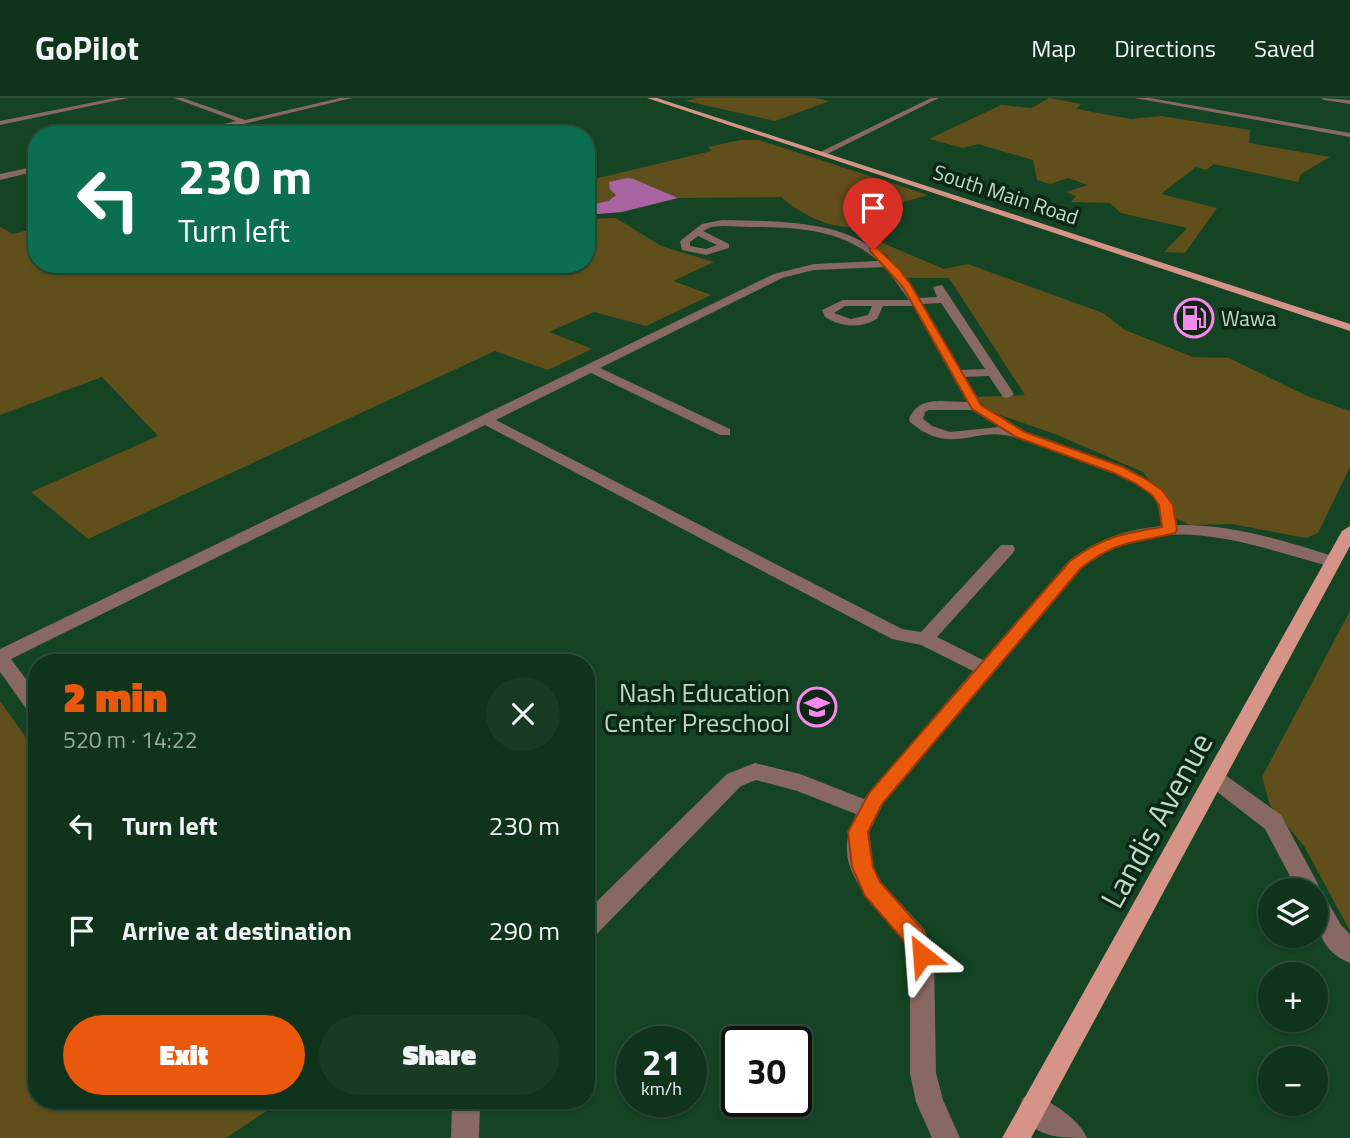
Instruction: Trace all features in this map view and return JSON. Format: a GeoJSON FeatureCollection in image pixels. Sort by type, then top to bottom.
{"type":"FeatureCollection","features":[{"type":"Feature","properties":{"kind":"main road","name":"South Main Road"},"geometry":{"type":"LineString","coordinates":[[650,98],[1350,328]]}},
{"type":"Feature","properties":{"kind":"main road","name":"Landis Avenue"},"geometry":{"type":"LineString","coordinates":[[1016,1138],[1350,531]]}},
{"type":"Feature","properties":{"kind":"street"},"geometry":{"type":"LineString","coordinates":[[0,123],[125,98]]}},
{"type":"Feature","properties":{"kind":"street"},"geometry":{"type":"LineString","coordinates":[[177,98],[245,122]]}},
{"type":"Feature","properties":{"kind":"street"},"geometry":{"type":"LineString","coordinates":[[227,126],[349,98]]}},
{"type":"Feature","properties":{"kind":"street"},"geometry":{"type":"LineString","coordinates":[[820,154],[936,98]]}},
{"type":"Feature","properties":{"kind":"street"},"geometry":{"type":"LineString","coordinates":[[1138,98],[1350,135]]}},
{"type":"Feature","properties":{"kind":"street"},"geometry":{"type":"LineString","coordinates":[[1324,98],[1350,102]]}},
{"type":"Feature","properties":{"kind":"street"},"geometry":{"type":"LineString","coordinates":[[0,177],[28,170]]}},
{"type":"Feature","properties":{"kind":"street"},"geometry":{"type":"LineString","coordinates":[[698,232],[701,228],[714,225],[785,223],[816,227],[859,241],[890,264],[916,302],[976,406],[1021,435]]}},
{"type":"Feature","properties":{"kind":"street"},"geometry":{"type":"LineString","coordinates":[[28,696],[0,657],[778,276],[814,267],[890,264]]}},
{"type":"Feature","properties":{"kind":"street"},"geometry":{"type":"LineString","coordinates":[[938,287],[1007,394]]}},
{"type":"Feature","properties":{"kind":"street"},"geometry":{"type":"LineString","coordinates":[[878,304],[944,300]]}},
{"type":"Feature","properties":{"kind":"street"},"geometry":{"type":"LineString","coordinates":[[591,368],[725,432]]}},
{"type":"Feature","properties":{"kind":"street"},"geometry":{"type":"LineString","coordinates":[[957,374],[993,372]]}},
{"type":"Feature","properties":{"kind":"street"},"geometry":{"type":"LineString","coordinates":[[976,406],[927,406],[919,410],[916,420],[929,431],[948,437],[963,437],[992,430],[1021,435],[1119,470],[1157,492],[1166,505],[1170,530]]}},
{"type":"Feature","properties":{"kind":"street"},"geometry":{"type":"LineString","coordinates":[[486,419],[898,635],[925,639],[985,669]]}},
{"type":"Feature","properties":{"kind":"street"},"geometry":{"type":"LineString","coordinates":[[946,1138],[930,1102],[923,1073],[922,955],[915,937],[873,889],[862,867],[858,832],[875,798],[1084,558],[1101,546],[1134,536],[1170,530],[1255,537],[1333,562]]}},
{"type":"Feature","properties":{"kind":"street"},"geometry":{"type":"LineString","coordinates":[[925,639],[1007,549]]}},
{"type":"Feature","properties":{"kind":"street"},"geometry":{"type":"LineString","coordinates":[[595,920],[734,780],[744,775],[755,771],[800,783],[869,810]]}},
{"type":"Feature","properties":{"kind":"street"},"geometry":{"type":"LineString","coordinates":[[1214,778],[1273,822],[1303,878]]}},
{"type":"Feature","properties":{"kind":"street"},"geometry":{"type":"LineString","coordinates":[[1328,926],[1350,951]]}},
{"type":"Feature","properties":{"kind":"street"},"geometry":{"type":"LineString","coordinates":[[1033,1108],[1073,1138]]}},
{"type":"Feature","properties":{"kind":"street"},"geometry":{"type":"LineString","coordinates":[[465,1138],[466,1109]]}},
{"type":"Feature","properties":{"kind":"shaded area"},"geometry":{"type":"Polygon","coordinates":[[[696,98],[815,98],[830,101],[775,121],[686,101],[696,98]]]}},
{"type":"Feature","properties":{"kind":"shaded area"},"geometry":{"type":"Polygon","coordinates":[[[1049,98],[1081,104],[1076,109],[1131,119],[1161,116],[1250,130],[1249,143],[1330,157],[1301,174],[1298,182],[1214,164],[1206,170],[1196,167],[1161,194],[1217,208],[1185,253],[1164,252],[1187,228],[1121,213],[1110,203],[1071,202],[1076,196],[1066,192],[1088,185],[1068,178],[1050,184],[1037,180],[1033,160],[978,144],[963,148],[929,139],[1001,105],[1032,108],[1049,98]]]}},
{"type":"Feature","properties":{"kind":"shaded area"},"geometry":{"type":"Polygon","coordinates":[[[740,140],[759,140],[928,195],[866,213],[862,220],[865,226],[853,227],[820,221],[799,211],[781,197],[678,198],[634,179],[608,201],[595,204],[595,179],[711,151],[708,147],[740,140]]]}},
{"type":"Feature","properties":{"kind":"shaded area"},"geometry":{"type":"Polygon","coordinates":[[[634,179],[678,198],[622,212],[595,214],[595,204],[608,201],[616,195],[610,189],[609,182],[634,179]]]}},
{"type":"Feature","properties":{"kind":"shaded area"},"geometry":{"type":"Polygon","coordinates":[[[616,218],[661,246],[714,262],[673,281],[711,295],[646,326],[594,312],[549,332],[592,349],[548,370],[495,351],[88,539],[31,492],[158,436],[102,377],[0,415],[0,227],[13,234],[28,230],[28,273],[595,273],[595,219],[616,218]]]}},
{"type":"Feature","properties":{"kind":"shaded area"},"geometry":{"type":"Polygon","coordinates":[[[852,230],[944,269],[968,264],[1103,313],[1125,330],[1193,357],[1229,358],[1307,396],[1350,411],[1350,467],[1318,533],[1306,538],[1232,524],[1190,525],[1177,519],[1143,472],[1055,434],[991,412],[976,397],[1025,395],[949,278],[905,278],[887,255],[852,230]]]}},
{"type":"Feature","properties":{"kind":"shaded area"},"geometry":{"type":"Polygon","coordinates":[[[1350,611],[1350,931],[1328,890],[1328,878],[1321,878],[1304,846],[1270,805],[1262,777],[1350,611]]]}},
{"type":"Feature","properties":{"kind":"shaded area"},"geometry":{"type":"Polygon","coordinates":[[[0,701],[28,740],[28,1109],[268,1110],[226,1138],[0,1138],[0,701]]]}},
{"type":"Feature","properties":{"kind":"place","name":"Wawa"},"geometry":{"type":"Point","coordinates":[1194,318]}},
{"type":"Feature","properties":{"kind":"place","name":"Nash Education Center Preschool"},"geometry":{"type":"Point","coordinates":[817,707]}},
{"type":"Feature","properties":{"kind":"route"},"geometry":{"type":"LineString","coordinates":[[873,250],[907,287],[976,407],[1004,427],[1021,435],[1119,470],[1139,480],[1157,492],[1166,505],[1170,530],[1134,536],[1101,546],[1076,564],[875,798],[858,832],[862,867],[873,889],[915,937],[922,955]]}}]}
